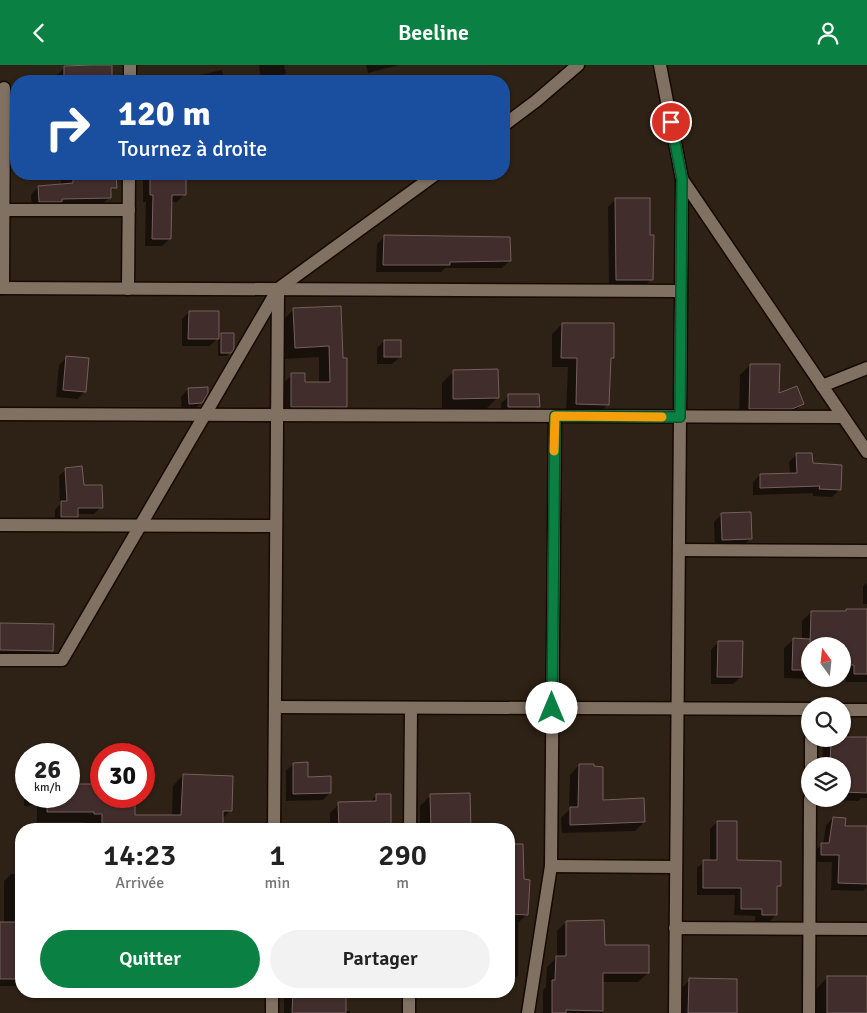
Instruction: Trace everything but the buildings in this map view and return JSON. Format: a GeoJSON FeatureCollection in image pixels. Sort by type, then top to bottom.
{"type":"FeatureCollection","features":[{"type":"Feature","properties":{"kind":"street"},"geometry":{"type":"LineString","coordinates":[[510,120],[578,65]]}},
{"type":"Feature","properties":{"kind":"street"},"geometry":{"type":"LineString","coordinates":[[660,65],[682,179],[675,1013]]}},
{"type":"Feature","properties":{"kind":"street"},"geometry":{"type":"LineString","coordinates":[[4,88],[1,288],[680,291]]}},
{"type":"Feature","properties":{"kind":"street"},"geometry":{"type":"LineString","coordinates":[[682,179],[867,453]]}},
{"type":"Feature","properties":{"kind":"street"},"geometry":{"type":"LineString","coordinates":[[128,289],[129,180]]}},
{"type":"Feature","properties":{"kind":"street"},"geometry":{"type":"LineString","coordinates":[[0,660],[62,660],[278,289],[428,180]]}},
{"type":"Feature","properties":{"kind":"street"},"geometry":{"type":"LineString","coordinates":[[3,210],[129,210]]}},
{"type":"Feature","properties":{"kind":"street"},"geometry":{"type":"LineString","coordinates":[[274,823],[278,289]]}},
{"type":"Feature","properties":{"kind":"street"},"geometry":{"type":"LineString","coordinates":[[822,386],[867,369]]}},
{"type":"Feature","properties":{"kind":"street"},"geometry":{"type":"LineString","coordinates":[[0,414],[842,417]]}},
{"type":"Feature","properties":{"kind":"street"},"geometry":{"type":"LineString","coordinates":[[528,1013],[551,867],[555,416]]}},
{"type":"Feature","properties":{"kind":"street"},"geometry":{"type":"LineString","coordinates":[[0,525],[276,526]]}},
{"type":"Feature","properties":{"kind":"street"},"geometry":{"type":"LineString","coordinates":[[679,550],[867,551]]}},
{"type":"Feature","properties":{"kind":"street"},"geometry":{"type":"LineString","coordinates":[[275,707],[801,709]]}},
{"type":"Feature","properties":{"kind":"street"},"geometry":{"type":"LineString","coordinates":[[410,823],[411,708]]}},
{"type":"Feature","properties":{"kind":"street"},"geometry":{"type":"LineString","coordinates":[[851,709],[867,710]]}},
{"type":"Feature","properties":{"kind":"street"},"geometry":{"type":"LineString","coordinates":[[809,1013],[810,807]]}},
{"type":"Feature","properties":{"kind":"street"},"geometry":{"type":"LineString","coordinates":[[551,867],[676,867]]}},
{"type":"Feature","properties":{"kind":"street"},"geometry":{"type":"LineString","coordinates":[[676,928],[867,929]]}},
{"type":"Feature","properties":{"kind":"street"},"geometry":{"type":"LineString","coordinates":[[272,998],[272,1013]]}},
{"type":"Feature","properties":{"kind":"street"},"geometry":{"type":"LineString","coordinates":[[409,998],[409,1013]]}},
{"type":"Feature","properties":{"kind":"slow traffic"},"geometry":{"type":"LineString","coordinates":[[554,451],[555,416],[662,417]]}},
{"type":"Feature","properties":{"kind":"route"},"geometry":{"type":"LineString","coordinates":[[552,708],[555,416],[680,417],[682,179],[671,122]]}}]}
